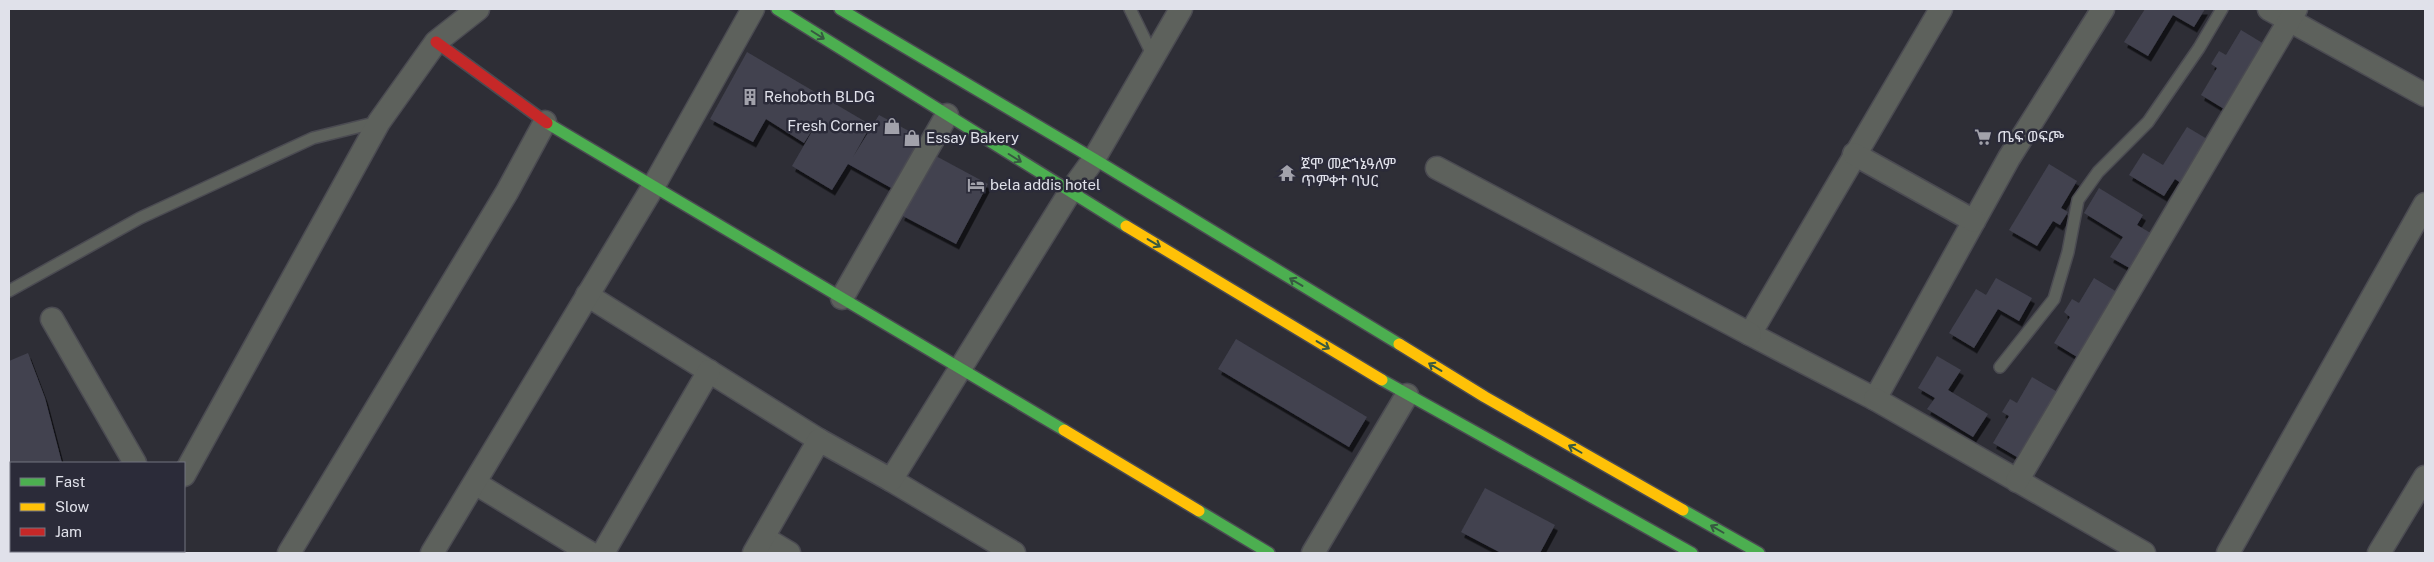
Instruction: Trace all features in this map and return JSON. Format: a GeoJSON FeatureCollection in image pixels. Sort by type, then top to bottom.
{"type":"FeatureCollection","features":[{"type":"Feature","properties":{"kind":"main road"},"geometry":{"type":"LineString","coordinates":[[777,9],[1070,192],[1407,395],[1692,553]]}},
{"type":"Feature","properties":{"kind":"main road"},"geometry":{"type":"LineString","coordinates":[[840,9],[1094,159],[1485,397],[1759,553]]}},
{"type":"Feature","properties":{"kind":"main road"},"geometry":{"type":"LineString","coordinates":[[436,42],[544,122],[960,367],[1269,553]]}},
{"type":"Feature","properties":{"kind":"street"},"geometry":{"type":"LineString","coordinates":[[185,473],[380,122],[436,42],[478,9]]}},
{"type":"Feature","properties":{"kind":"street"},"geometry":{"type":"LineString","coordinates":[[432,553],[653,187],[753,9]]}},
{"type":"Feature","properties":{"kind":"street"},"geometry":{"type":"LineString","coordinates":[[891,480],[1070,192],[1094,159],[1181,9]]}},
{"type":"Feature","properties":{"kind":"street"},"geometry":{"type":"LineString","coordinates":[[1750,334],[1854,154],[1941,9]]}},
{"type":"Feature","properties":{"kind":"street"},"geometry":{"type":"LineString","coordinates":[[1875,400],[2009,158],[2103,9]]}},
{"type":"Feature","properties":{"kind":"street"},"geometry":{"type":"LineString","coordinates":[[2269,9],[2293,14],[2425,95]]}},
{"type":"Feature","properties":{"kind":"street"},"geometry":{"type":"LineString","coordinates":[[2017,481],[2293,14]]}},
{"type":"Feature","properties":{"kind":"street"},"geometry":{"type":"LineString","coordinates":[[842,298],[947,115]]}},
{"type":"Feature","properties":{"kind":"street"},"geometry":{"type":"LineString","coordinates":[[289,553],[502,200],[544,122]]}},
{"type":"Feature","properties":{"kind":"street"},"geometry":{"type":"LineString","coordinates":[[1854,154],[1974,221]]}},
{"type":"Feature","properties":{"kind":"street"},"geometry":{"type":"LineString","coordinates":[[1436,168],[1875,400],[2144,553]]}},
{"type":"Feature","properties":{"kind":"street"},"geometry":{"type":"LineString","coordinates":[[2234,551],[2425,204]]}},
{"type":"Feature","properties":{"kind":"street"},"geometry":{"type":"LineString","coordinates":[[588,295],[819,440],[1014,553]]}},
{"type":"Feature","properties":{"kind":"street"},"geometry":{"type":"LineString","coordinates":[[52,319],[134,462]]}},
{"type":"Feature","properties":{"kind":"street"},"geometry":{"type":"LineString","coordinates":[[475,483],[589,552],[710,371]]}},
{"type":"Feature","properties":{"kind":"street"},"geometry":{"type":"LineString","coordinates":[[1313,553],[1407,395]]}},
{"type":"Feature","properties":{"kind":"street"},"geometry":{"type":"LineString","coordinates":[[789,553],[759,546],[819,440]]}},
{"type":"Feature","properties":{"kind":"street"},"geometry":{"type":"LineString","coordinates":[[2379,553],[2425,477]]}},
{"type":"Feature","properties":{"kind":"lane"},"geometry":{"type":"LineString","coordinates":[[1130,9],[1153,56]]}},
{"type":"Feature","properties":{"kind":"lane"},"geometry":{"type":"LineString","coordinates":[[2000,368],[2054,299],[2068,252],[2078,200],[2098,172],[2148,122],[2199,48],[2222,9]]}},
{"type":"Feature","properties":{"kind":"lane"},"geometry":{"type":"LineString","coordinates":[[9,291],[140,218],[313,138],[380,122]]}},
{"type":"Feature","properties":{"kind":"building"},"geometry":{"type":"Polygon","coordinates":[[[2145,9],[2205,9],[2194,27],[2173,15],[2148,56],[2124,42],[2145,9]]]}},
{"type":"Feature","properties":{"kind":"building"},"geometry":{"type":"Polygon","coordinates":[[[2241,30],[2269,47],[2229,112],[2201,95],[2217,68],[2211,64],[2219,51],[2226,55],[2241,30]]]}},
{"type":"Feature","properties":{"kind":"building"},"geometry":{"type":"Polygon","coordinates":[[[747,52],[871,125],[853,157],[879,115],[922,138],[893,189],[848,164],[832,190],[792,166],[818,121],[804,143],[766,119],[753,142],[710,119],[747,52]]]}},
{"type":"Feature","properties":{"kind":"building"},"geometry":{"type":"Polygon","coordinates":[[[2187,127],[2212,142],[2185,186],[2175,179],[2164,196],[2129,175],[2143,153],[2163,165],[2187,127]]]}},
{"type":"Feature","properties":{"kind":"building"},"geometry":{"type":"Polygon","coordinates":[[[934,155],[988,184],[956,244],[901,215],[934,155]]]}},
{"type":"Feature","properties":{"kind":"building"},"geometry":{"type":"Polygon","coordinates":[[[2049,164],[2077,181],[2061,208],[2068,212],[2060,225],[2053,221],[2037,246],[2009,230],[2049,164]]]}},
{"type":"Feature","properties":{"kind":"building"},"geometry":{"type":"Polygon","coordinates":[[[2099,188],[2143,215],[2137,225],[2154,235],[2133,270],[2110,257],[2123,237],[2084,213],[2099,188]]]}},
{"type":"Feature","properties":{"kind":"building"},"geometry":{"type":"Polygon","coordinates":[[[1996,278],[2032,298],[2019,321],[1998,309],[1974,348],[1949,333],[1976,289],[1986,295],[1996,278]]]}},
{"type":"Feature","properties":{"kind":"building"},"geometry":{"type":"Polygon","coordinates":[[[2094,278],[2122,295],[2082,360],[2054,343],[2070,317],[2064,312],[2072,299],[2079,303],[2094,278]]]}},
{"type":"Feature","properties":{"kind":"building"},"geometry":{"type":"Polygon","coordinates":[[[1236,339],[1367,417],[1349,447],[1218,369],[1236,339]]]}},
{"type":"Feature","properties":{"kind":"building"},"geometry":{"type":"Polygon","coordinates":[[[28,353],[45,398],[62,462],[10,462],[10,547],[9,547],[9,361],[28,353]]]}},
{"type":"Feature","properties":{"kind":"building"},"geometry":{"type":"Polygon","coordinates":[[[1937,356],[1961,370],[1948,390],[1988,414],[1973,437],[1927,409],[1935,398],[1918,388],[1937,356]]]}},
{"type":"Feature","properties":{"kind":"building"},"geometry":{"type":"Polygon","coordinates":[[[2032,377],[2061,394],[2022,460],[1993,443],[2009,416],[2002,412],[2010,399],[2017,403],[2032,377]]]}},
{"type":"Feature","properties":{"kind":"building"},"geometry":{"type":"Polygon","coordinates":[[[1485,488],[1555,525],[1540,553],[1501,553],[1461,532],[1485,488]]]}},
{"type":"Feature","properties":{"kind":"traffic: fast"},"geometry":{"type":"LineString","coordinates":[[777,9],[1126,226]]}},
{"type":"Feature","properties":{"kind":"traffic: fast"},"geometry":{"type":"LineString","coordinates":[[840,9],[1094,159],[1399,344]]}},
{"type":"Feature","properties":{"kind":"traffic: fast"},"geometry":{"type":"LineString","coordinates":[[547,123],[1064,430]]}},
{"type":"Feature","properties":{"kind":"traffic: fast"},"geometry":{"type":"LineString","coordinates":[[1382,380],[1692,553]]}},
{"type":"Feature","properties":{"kind":"traffic: fast"},"geometry":{"type":"LineString","coordinates":[[1683,510],[1759,553]]}},
{"type":"Feature","properties":{"kind":"traffic: fast"},"geometry":{"type":"LineString","coordinates":[[1199,511],[1269,553]]}},
{"type":"Feature","properties":{"kind":"traffic: slow"},"geometry":{"type":"LineString","coordinates":[[1126,226],[1382,380]]}},
{"type":"Feature","properties":{"kind":"traffic: slow"},"geometry":{"type":"LineString","coordinates":[[1399,344],[1485,397],[1683,510]]}},
{"type":"Feature","properties":{"kind":"traffic: slow"},"geometry":{"type":"LineString","coordinates":[[1064,430],[1199,511]]}},
{"type":"Feature","properties":{"kind":"traffic: jam"},"geometry":{"type":"LineString","coordinates":[[436,42],[547,123]]}},
{"type":"Feature","properties":{"kind":"place","name":"Rehoboth BLDG"},"geometry":{"type":"Point","coordinates":[750,97]}},
{"type":"Feature","properties":{"kind":"place","name":"Fresh Corner"},"geometry":{"type":"Point","coordinates":[892,126]}},
{"type":"Feature","properties":{"kind":"place","name":"ጤፍ ወፍጮ"},"geometry":{"type":"Point","coordinates":[1983,137]}},
{"type":"Feature","properties":{"kind":"place","name":"Essay Bakery"},"geometry":{"type":"Point","coordinates":[912,138]}},
{"type":"Feature","properties":{"kind":"place","name":"ጀሞ መድኀኔዓለም ጥምቀተ ባህር"},"geometry":{"type":"Point","coordinates":[1287,173]}},
{"type":"Feature","properties":{"kind":"place","name":"bela addis hotel"},"geometry":{"type":"Point","coordinates":[976,185]}}]}
